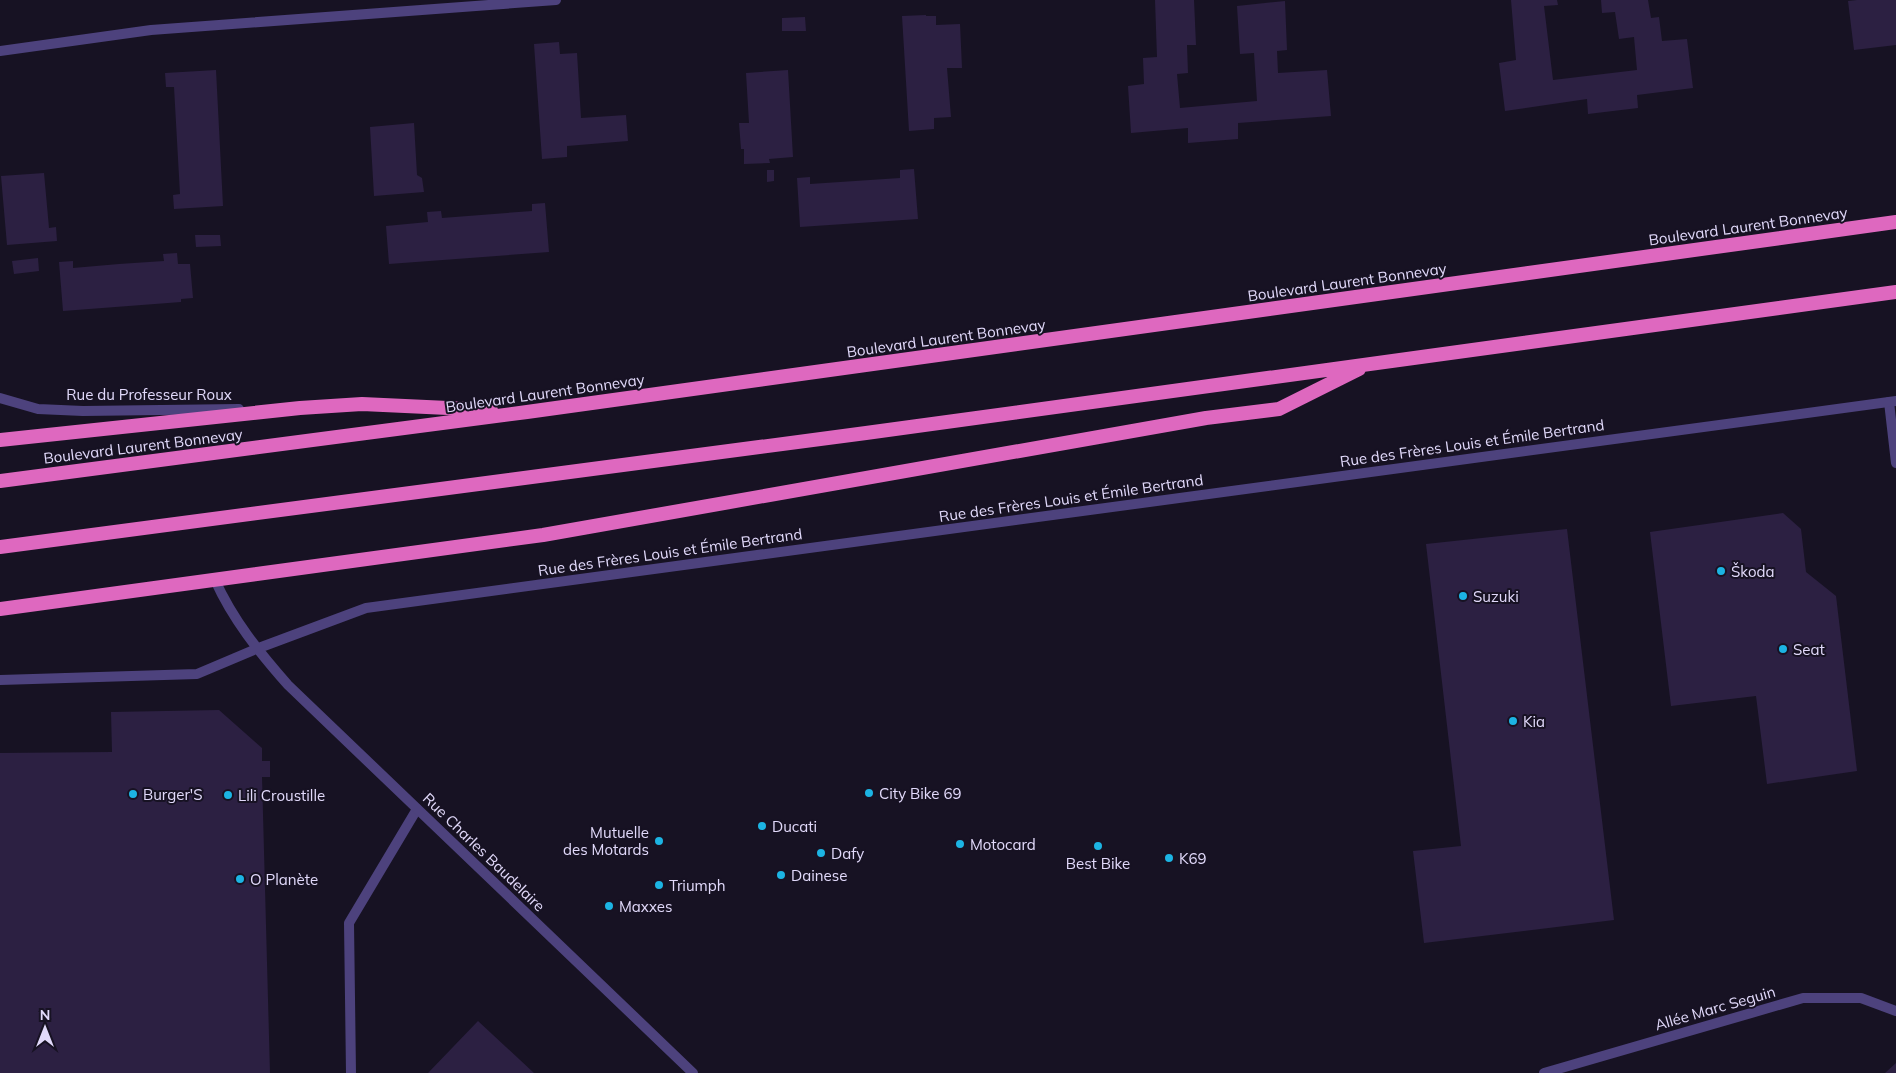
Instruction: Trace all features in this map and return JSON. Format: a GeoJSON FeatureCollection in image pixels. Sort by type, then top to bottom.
{"type":"FeatureCollection","features":[{"type":"Feature","properties":{"kind":"highway","name":"Boulevard Laurent Bonnevay"},"geometry":{"type":"LineString","coordinates":[[0,481],[527,412],[1896,222]]}},
{"type":"Feature","properties":{"kind":"highway"},"geometry":{"type":"LineString","coordinates":[[0,547],[876,432],[1896,292]]}},
{"type":"Feature","properties":{"kind":"highway"},"geometry":{"type":"LineString","coordinates":[[0,609],[543,535],[1206,418],[1279,409],[1368,364]]}},
{"type":"Feature","properties":{"kind":"highway"},"geometry":{"type":"LineString","coordinates":[[0,440],[300,408],[362,404],[527,412]]}},
{"type":"Feature","properties":{"kind":"street"},"geometry":{"type":"LineString","coordinates":[[0,51],[151,30],[556,0]]}},
{"type":"Feature","properties":{"kind":"street","name":"Rue du Professeur Roux"},"geometry":{"type":"LineString","coordinates":[[0,398],[38,409],[83,411],[300,408]]}},
{"type":"Feature","properties":{"kind":"street"},"geometry":{"type":"LineString","coordinates":[[1893,401],[1896,463]]}},
{"type":"Feature","properties":{"kind":"street","name":"Rue des Frères Louis et Émile Bertrand"},"geometry":{"type":"LineString","coordinates":[[0,680],[197,674],[256,649],[366,608],[1893,401]]}},
{"type":"Feature","properties":{"kind":"street","name":"Rue Charles Baudelaire"},"geometry":{"type":"LineString","coordinates":[[215,580],[234,618],[256,649],[288,685],[693,1073]]}},
{"type":"Feature","properties":{"kind":"street"},"geometry":{"type":"LineString","coordinates":[[351,1073],[349,923],[417,808]]}},
{"type":"Feature","properties":{"kind":"street","name":"Allée Marc Seguin"},"geometry":{"type":"LineString","coordinates":[[1544,1073],[1803,998],[1862,998],[1896,1012]]}},
{"type":"Feature","properties":{"kind":"building"},"geometry":{"type":"Polygon","coordinates":[[[1155,0],[1194,0],[1196,45],[1187,45],[1188,73],[1177,74],[1180,108],[1257,101],[1254,53],[1240,54],[1237,6],[1285,1],[1287,50],[1277,51],[1278,73],[1327,70],[1331,116],[1238,123],[1238,139],[1188,143],[1188,128],[1131,133],[1128,86],[1144,84],[1143,58],[1157,57],[1155,0]]]}},
{"type":"Feature","properties":{"kind":"building"},"geometry":{"type":"Polygon","coordinates":[[[1511,0],[1557,0],[1558,5],[1544,6],[1553,80],[1637,70],[1634,37],[1619,39],[1615,12],[1602,13],[1601,0],[1648,0],[1651,18],[1659,17],[1662,41],[1687,39],[1693,88],[1637,95],[1638,108],[1588,114],[1587,99],[1505,111],[1499,63],[1516,60],[1511,0]]]}},
{"type":"Feature","properties":{"kind":"building"},"geometry":{"type":"Polygon","coordinates":[[[1896,0],[1896,45],[1854,50],[1848,1],[1896,0]]]}},
{"type":"Feature","properties":{"kind":"building"},"geometry":{"type":"Polygon","coordinates":[[[902,16],[936,16],[936,25],[960,24],[962,68],[947,68],[951,117],[934,118],[934,129],[909,131],[902,16]]]}},
{"type":"Feature","properties":{"kind":"building"},"geometry":{"type":"Polygon","coordinates":[[[805,17],[806,31],[782,31],[782,18],[805,17]]]}},
{"type":"Feature","properties":{"kind":"building"},"geometry":{"type":"Polygon","coordinates":[[[559,42],[560,54],[577,53],[581,118],[626,115],[628,141],[567,146],[567,157],[542,159],[534,44],[559,42]]]}},
{"type":"Feature","properties":{"kind":"building"},"geometry":{"type":"Polygon","coordinates":[[[216,70],[223,206],[174,209],[173,195],[180,194],[174,87],[166,87],[165,73],[216,70]]]}},
{"type":"Feature","properties":{"kind":"building"},"geometry":{"type":"Polygon","coordinates":[[[788,70],[793,157],[769,159],[770,163],[744,164],[744,149],[741,149],[739,123],[749,123],[746,73],[788,70]]]}},
{"type":"Feature","properties":{"kind":"building"},"geometry":{"type":"Polygon","coordinates":[[[414,123],[417,175],[422,178],[424,192],[374,196],[370,127],[414,123]]]}},
{"type":"Feature","properties":{"kind":"building"},"geometry":{"type":"Polygon","coordinates":[[[914,169],[918,219],[800,227],[797,178],[810,177],[810,184],[900,178],[900,170],[914,169]]]}},
{"type":"Feature","properties":{"kind":"building"},"geometry":{"type":"Polygon","coordinates":[[[767,170],[774,170],[774,181],[767,182],[767,170]]]}},
{"type":"Feature","properties":{"kind":"building"},"geometry":{"type":"Polygon","coordinates":[[[44,173],[49,228],[56,227],[57,241],[7,245],[1,176],[44,173]]]}},
{"type":"Feature","properties":{"kind":"building"},"geometry":{"type":"Polygon","coordinates":[[[545,203],[549,252],[389,264],[386,226],[428,222],[427,212],[441,211],[442,218],[532,211],[532,204],[545,203]]]}},
{"type":"Feature","properties":{"kind":"building"},"geometry":{"type":"Polygon","coordinates":[[[195,235],[220,235],[221,246],[196,247],[195,235]]]}},
{"type":"Feature","properties":{"kind":"building"},"geometry":{"type":"Polygon","coordinates":[[[177,253],[178,264],[190,264],[193,298],[181,299],[181,302],[63,311],[59,262],[73,261],[73,268],[164,261],[163,254],[177,253]]]}},
{"type":"Feature","properties":{"kind":"building"},"geometry":{"type":"Polygon","coordinates":[[[38,258],[39,271],[14,274],[12,261],[38,258]]]}},
{"type":"Feature","properties":{"kind":"building"},"geometry":{"type":"Polygon","coordinates":[[[1783,513],[1801,529],[1806,572],[1836,596],[1857,771],[1767,784],[1756,696],[1671,706],[1650,532],[1783,513]]]}},
{"type":"Feature","properties":{"kind":"building"},"geometry":{"type":"Polygon","coordinates":[[[1567,529],[1614,920],[1424,943],[1413,851],[1461,846],[1426,544],[1567,529]]]}},
{"type":"Feature","properties":{"kind":"building"},"geometry":{"type":"Polygon","coordinates":[[[219,710],[262,748],[262,761],[270,761],[270,777],[262,777],[270,1073],[0,1073],[0,753],[112,752],[111,712],[219,710]]]}},
{"type":"Feature","properties":{"kind":"building"},"geometry":{"type":"Polygon","coordinates":[[[478,1021],[534,1073],[428,1073],[478,1021]]]}},
{"type":"Feature","properties":{"kind":"building"},"geometry":{"type":"Polygon","coordinates":[[[1896,1063],[1896,1073],[1885,1073],[1896,1063]]]}},
{"type":"Feature","properties":{"kind":"place","name":"Škoda"},"geometry":{"type":"Point","coordinates":[1721,571]}},
{"type":"Feature","properties":{"kind":"place","name":"Suzuki"},"geometry":{"type":"Point","coordinates":[1463,596]}},
{"type":"Feature","properties":{"kind":"place","name":"Seat"},"geometry":{"type":"Point","coordinates":[1783,649]}},
{"type":"Feature","properties":{"kind":"place","name":"Kia"},"geometry":{"type":"Point","coordinates":[1513,721]}},
{"type":"Feature","properties":{"kind":"place","name":"City Bike 69"},"geometry":{"type":"Point","coordinates":[869,793]}},
{"type":"Feature","properties":{"kind":"place","name":"Burger'S"},"geometry":{"type":"Point","coordinates":[133,794]}},
{"type":"Feature","properties":{"kind":"place","name":"Lili Croustille"},"geometry":{"type":"Point","coordinates":[228,795]}},
{"type":"Feature","properties":{"kind":"place","name":"Ducati"},"geometry":{"type":"Point","coordinates":[762,826]}},
{"type":"Feature","properties":{"kind":"place","name":"Mutuelle des Motards"},"geometry":{"type":"Point","coordinates":[659,841]}},
{"type":"Feature","properties":{"kind":"place","name":"Motocard"},"geometry":{"type":"Point","coordinates":[960,844]}},
{"type":"Feature","properties":{"kind":"place","name":"Best Bike"},"geometry":{"type":"Point","coordinates":[1098,846]}},
{"type":"Feature","properties":{"kind":"place","name":"Dafy"},"geometry":{"type":"Point","coordinates":[821,853]}},
{"type":"Feature","properties":{"kind":"place","name":"K69"},"geometry":{"type":"Point","coordinates":[1169,858]}},
{"type":"Feature","properties":{"kind":"place","name":"Dainese"},"geometry":{"type":"Point","coordinates":[781,875]}},
{"type":"Feature","properties":{"kind":"place","name":"O Planète"},"geometry":{"type":"Point","coordinates":[240,879]}},
{"type":"Feature","properties":{"kind":"place","name":"Triumph"},"geometry":{"type":"Point","coordinates":[659,885]}},
{"type":"Feature","properties":{"kind":"place","name":"Maxxes"},"geometry":{"type":"Point","coordinates":[609,906]}}]}
